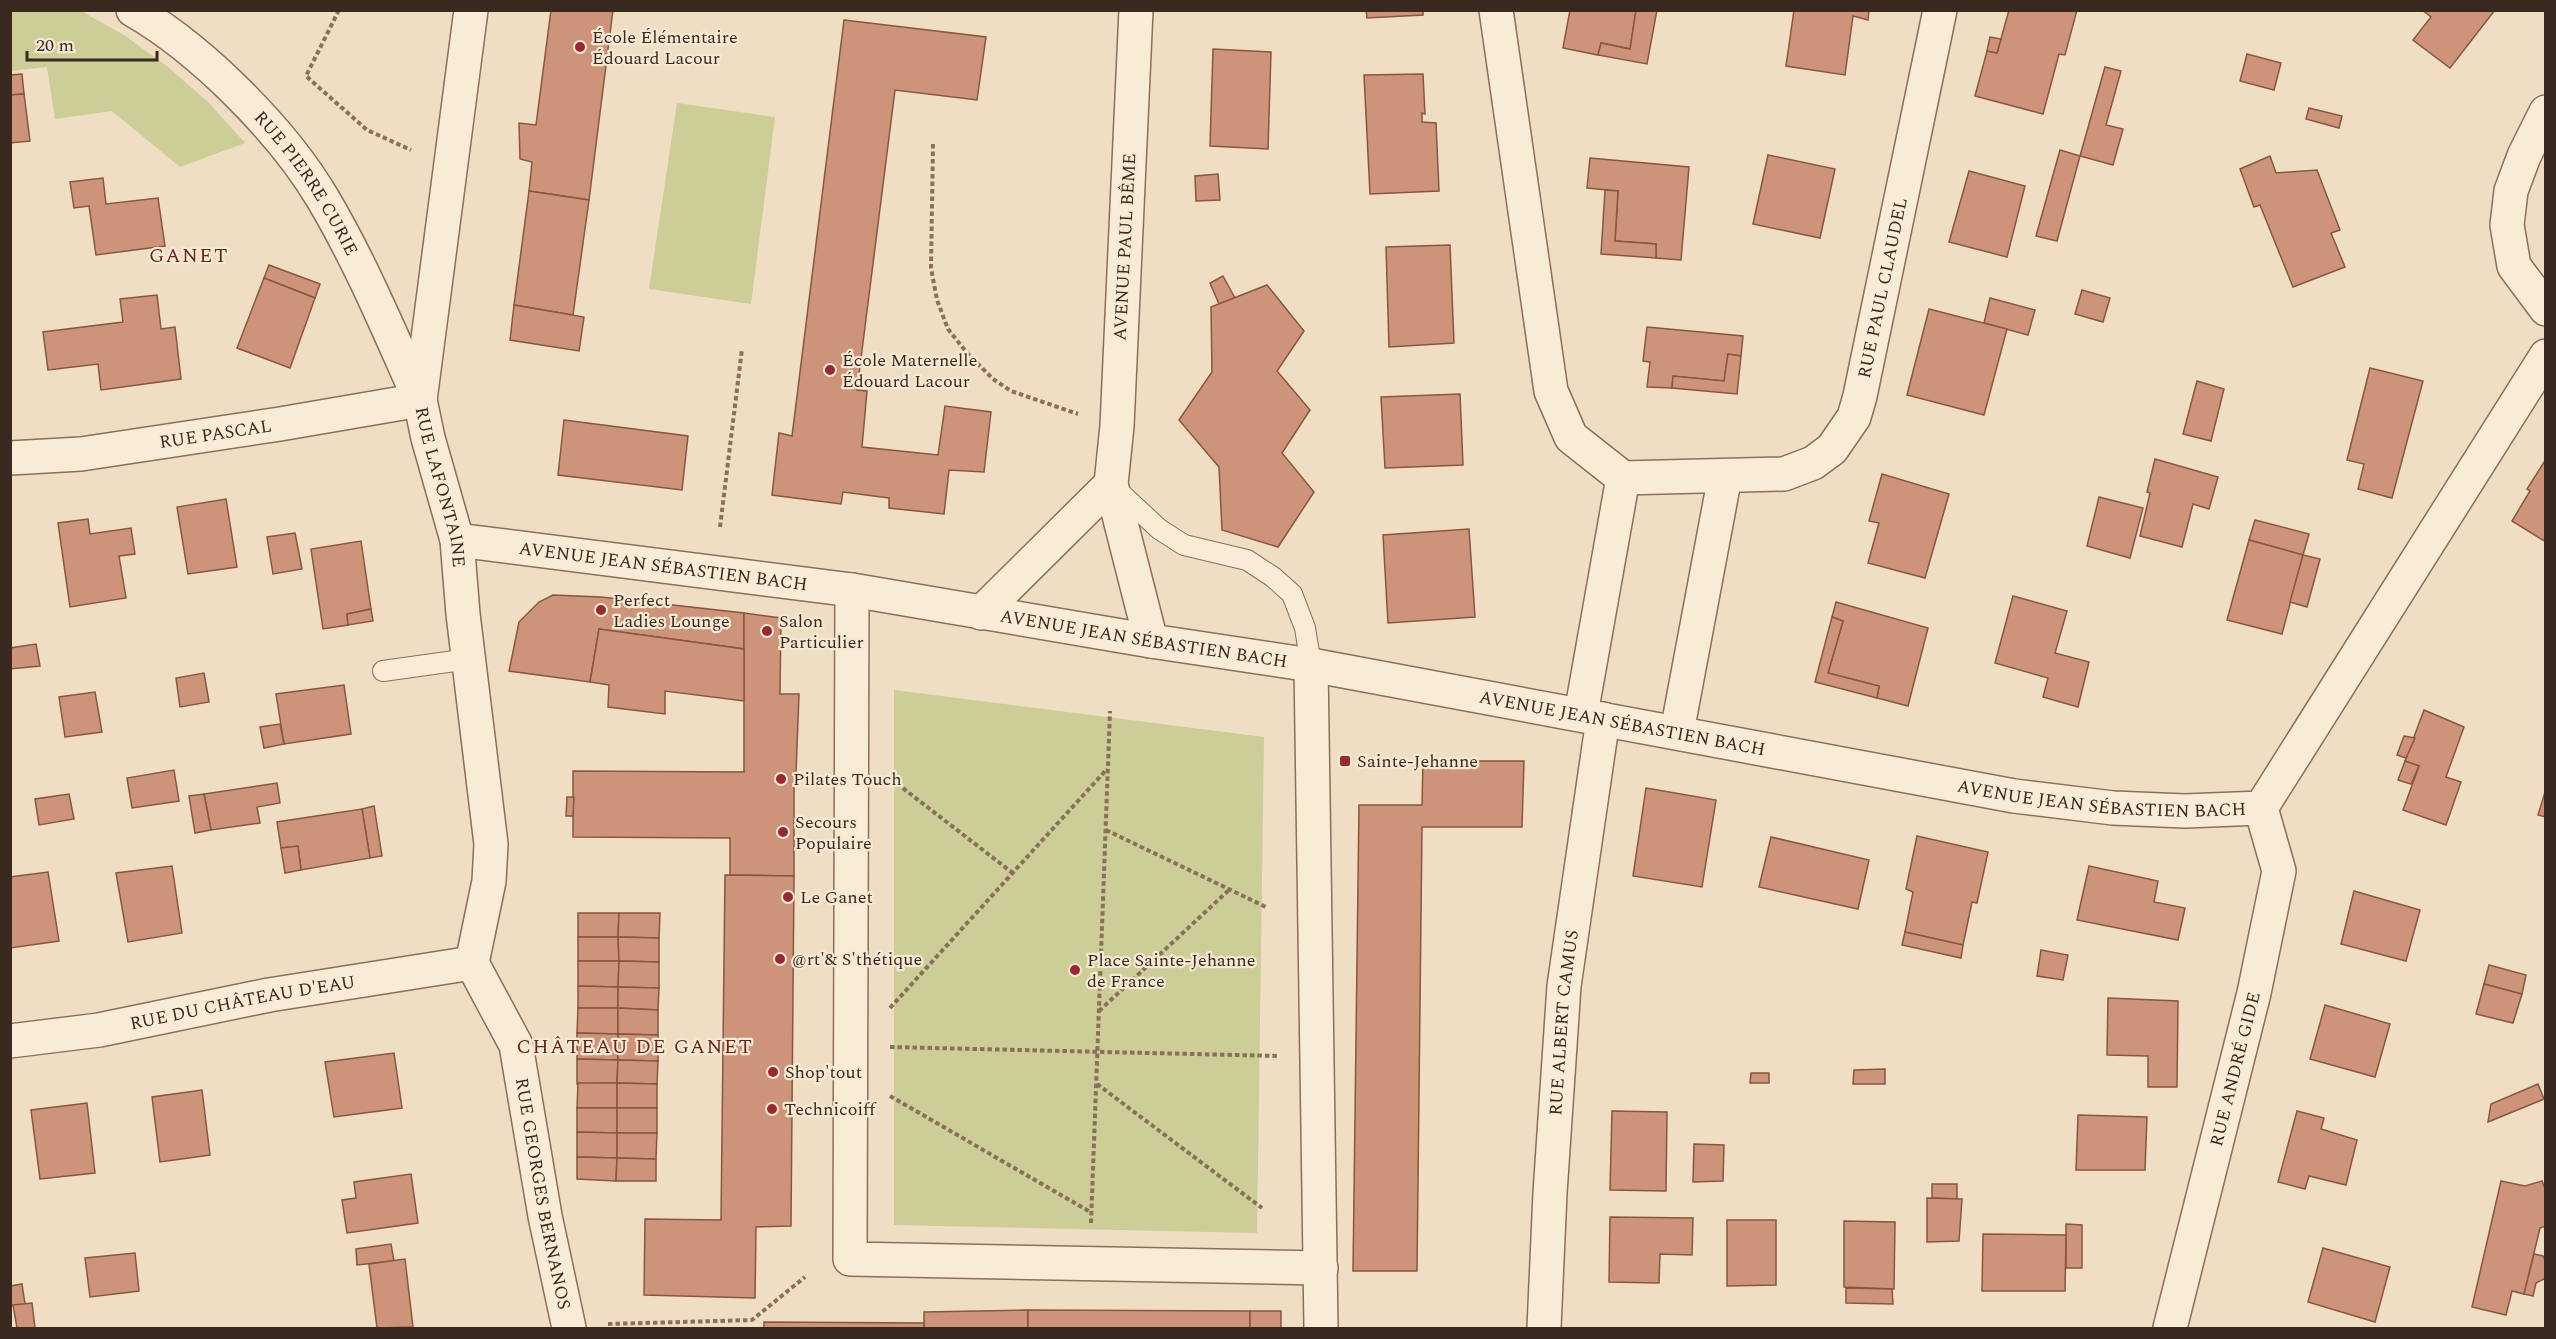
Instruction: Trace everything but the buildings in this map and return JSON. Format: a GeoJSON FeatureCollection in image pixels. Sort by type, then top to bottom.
{"type":"FeatureCollection","features":[{"type":"Feature","properties":{"kind":"street","name":"RUE PIERRE CURIE"},"geometry":{"type":"LineString","coordinates":[[133,10],[195,55],[240,95],[284,144],[322,198],[375,301],[420,400]]}},
{"type":"Feature","properties":{"kind":"street","name":"RUE LAFONTAINE"},"geometry":{"type":"LineString","coordinates":[[471,10],[420,400],[428,438],[457,540],[468,659],[491,844],[489,881],[472,963]]}},
{"type":"Feature","properties":{"kind":"street","name":"AVENUE PAUL BÊME"},"geometry":{"type":"LineString","coordinates":[[1136,10],[1117,426],[1111,484],[1151,641]]}},
{"type":"Feature","properties":{"kind":"street"},"geometry":{"type":"LineString","coordinates":[[1496,10],[1551,392],[1571,437],[1623,478],[1592,716]]}},
{"type":"Feature","properties":{"kind":"street","name":"RUE PAUL CLAUDEL"},"geometry":{"type":"LineString","coordinates":[[1623,478],[1784,474],[1813,463],[1832,449],[1854,417],[1940,10]]}},
{"type":"Feature","properties":{"kind":"street"},"geometry":{"type":"LineString","coordinates":[[2546,112],[2524,156],[2511,191],[2506,225],[2514,266],[2546,309]]}},
{"type":"Feature","properties":{"kind":"street","name":"AVENUE JEAN SÉBASTIEN BACH"},"geometry":{"type":"LineString","coordinates":[[457,540],[852,590],[1151,641],[1311,665],[2014,796],[2067,803],[2185,811],[2262,808],[2546,356]]}},
{"type":"Feature","properties":{"kind":"street","name":"RUE PASCAL"},"geometry":{"type":"LineString","coordinates":[[10,458],[81,454],[420,400]]}},
{"type":"Feature","properties":{"kind":"street"},"geometry":{"type":"LineString","coordinates":[[1677,732],[1725,476]]}},
{"type":"Feature","properties":{"kind":"street"},"geometry":{"type":"LineString","coordinates":[[981,613],[1111,484]]}},
{"type":"Feature","properties":{"kind":"street"},"geometry":{"type":"LineString","coordinates":[[852,590],[850,1259],[1321,1268]]}},
{"type":"Feature","properties":{"kind":"street"},"geometry":{"type":"LineString","coordinates":[[1311,665],[1321,1329]]}},
{"type":"Feature","properties":{"kind":"street","name":"RUE ALBERT CAMUS"},"geometry":{"type":"LineString","coordinates":[[1544,1329],[1550,1193],[1564,986],[1592,716]]}},
{"type":"Feature","properties":{"kind":"street","name":"RUE ANDRÉ GIDE"},"geometry":{"type":"LineString","coordinates":[[2170,1329],[2254,993],[2279,871],[2262,808]]}},
{"type":"Feature","properties":{"kind":"street","name":"RUE DU CHÂTEAU D'EAU"},"geometry":{"type":"LineString","coordinates":[[10,1041],[99,1030],[269,994],[472,963]]}},
{"type":"Feature","properties":{"kind":"street","name":"RUE GEORGES BERNANOS"},"geometry":{"type":"LineString","coordinates":[[472,963],[516,1045],[546,1216],[569,1327]]}},
{"type":"Feature","properties":{"kind":"lane"},"geometry":{"type":"LineString","coordinates":[[1111,484],[1159,529],[1184,545],[1247,560],[1273,577],[1292,594],[1305,628],[1311,665]]}},
{"type":"Feature","properties":{"kind":"lane"},"geometry":{"type":"LineString","coordinates":[[383,671],[468,659]]}},
{"type":"Feature","properties":{"kind":"path"},"geometry":{"type":"LineString","coordinates":[[339,10],[306,76],[367,130],[411,150]]}},
{"type":"Feature","properties":{"kind":"path"},"geometry":{"type":"LineString","coordinates":[[933,144],[931,268],[936,300],[948,329],[967,353],[993,379],[1011,391],[1117,426]]}},
{"type":"Feature","properties":{"kind":"path"},"geometry":{"type":"LineString","coordinates":[[720,527],[742,349]]}},
{"type":"Feature","properties":{"kind":"path"},"geometry":{"type":"LineString","coordinates":[[1090,1263],[1110,711]]}},
{"type":"Feature","properties":{"kind":"path"},"geometry":{"type":"LineString","coordinates":[[888,1011],[1108,768]]}},
{"type":"Feature","properties":{"kind":"path"},"geometry":{"type":"LineString","coordinates":[[889,778],[1014,874]]}},
{"type":"Feature","properties":{"kind":"path"},"geometry":{"type":"LineString","coordinates":[[1106,830],[1268,908]]}},
{"type":"Feature","properties":{"kind":"path"},"geometry":{"type":"LineString","coordinates":[[1099,1011],[1230,889]]}},
{"type":"Feature","properties":{"kind":"path"},"geometry":{"type":"LineString","coordinates":[[851,1047],[1318,1056]]}},
{"type":"Feature","properties":{"kind":"path"},"geometry":{"type":"LineString","coordinates":[[1096,1084],[1262,1208]]}},
{"type":"Feature","properties":{"kind":"path"},"geometry":{"type":"LineString","coordinates":[[887,1094],[1092,1213]]}},
{"type":"Feature","properties":{"kind":"path"},"geometry":{"type":"LineString","coordinates":[[569,1327],[752,1320],[805,1277]]}},
{"type":"Feature","properties":{"kind":"green space"},"geometry":{"type":"Polygon","coordinates":[[[10,11],[81,11],[124,35],[168,67],[209,103],[245,143],[180,167],[112,111],[55,119],[47,67],[11,71],[10,11]]]}},
{"type":"Feature","properties":{"kind":"green space"},"geometry":{"type":"Polygon","coordinates":[[[677,103],[775,117],[751,304],[649,289],[677,103]]]}},
{"type":"Feature","properties":{"kind":"green space"},"geometry":{"type":"Polygon","coordinates":[[[894,690],[1264,737],[1257,1233],[894,1225],[894,690]]]}},
{"type":"Feature","properties":{"kind":"place","name":"École Élémentaire Édouard Lacour"},"geometry":{"type":"Point","coordinates":[580,47]}},
{"type":"Feature","properties":{"kind":"place","name":"École Maternelle Édouard Lacour"},"geometry":{"type":"Point","coordinates":[830,370]}},
{"type":"Feature","properties":{"kind":"place","name":"Perfect Ladies Lounge"},"geometry":{"type":"Point","coordinates":[601,610]}},
{"type":"Feature","properties":{"kind":"place","name":"Salon Particulier"},"geometry":{"type":"Point","coordinates":[767,631]}},
{"type":"Feature","properties":{"kind":"place","name":"Sainte-Jehanne"},"geometry":{"type":"Point","coordinates":[1345,761]}},
{"type":"Feature","properties":{"kind":"place","name":"Pilates Touch"},"geometry":{"type":"Point","coordinates":[781,779]}},
{"type":"Feature","properties":{"kind":"place","name":"Secours Populaire"},"geometry":{"type":"Point","coordinates":[783,832]}},
{"type":"Feature","properties":{"kind":"place","name":"Le Ganet"},"geometry":{"type":"Point","coordinates":[788,897]}},
{"type":"Feature","properties":{"kind":"place","name":"@rt'& S'thétique"},"geometry":{"type":"Point","coordinates":[780,959]}},
{"type":"Feature","properties":{"kind":"place","name":"Place Sainte-Jehanne de France"},"geometry":{"type":"Point","coordinates":[1075,970]}},
{"type":"Feature","properties":{"kind":"place","name":"Shop'tout"},"geometry":{"type":"Point","coordinates":[773,1072]}},
{"type":"Feature","properties":{"kind":"place","name":"Technicoiff"},"geometry":{"type":"Point","coordinates":[772,1109]}},
{"type":"Feature","properties":{"kind":"district","name":"GANET"},"geometry":{"type":"Point","coordinates":[189,256]}},
{"type":"Feature","properties":{"kind":"district","name":"CHÂTEAU DE GANET"},"geometry":{"type":"Point","coordinates":[635,1047]}}]}
